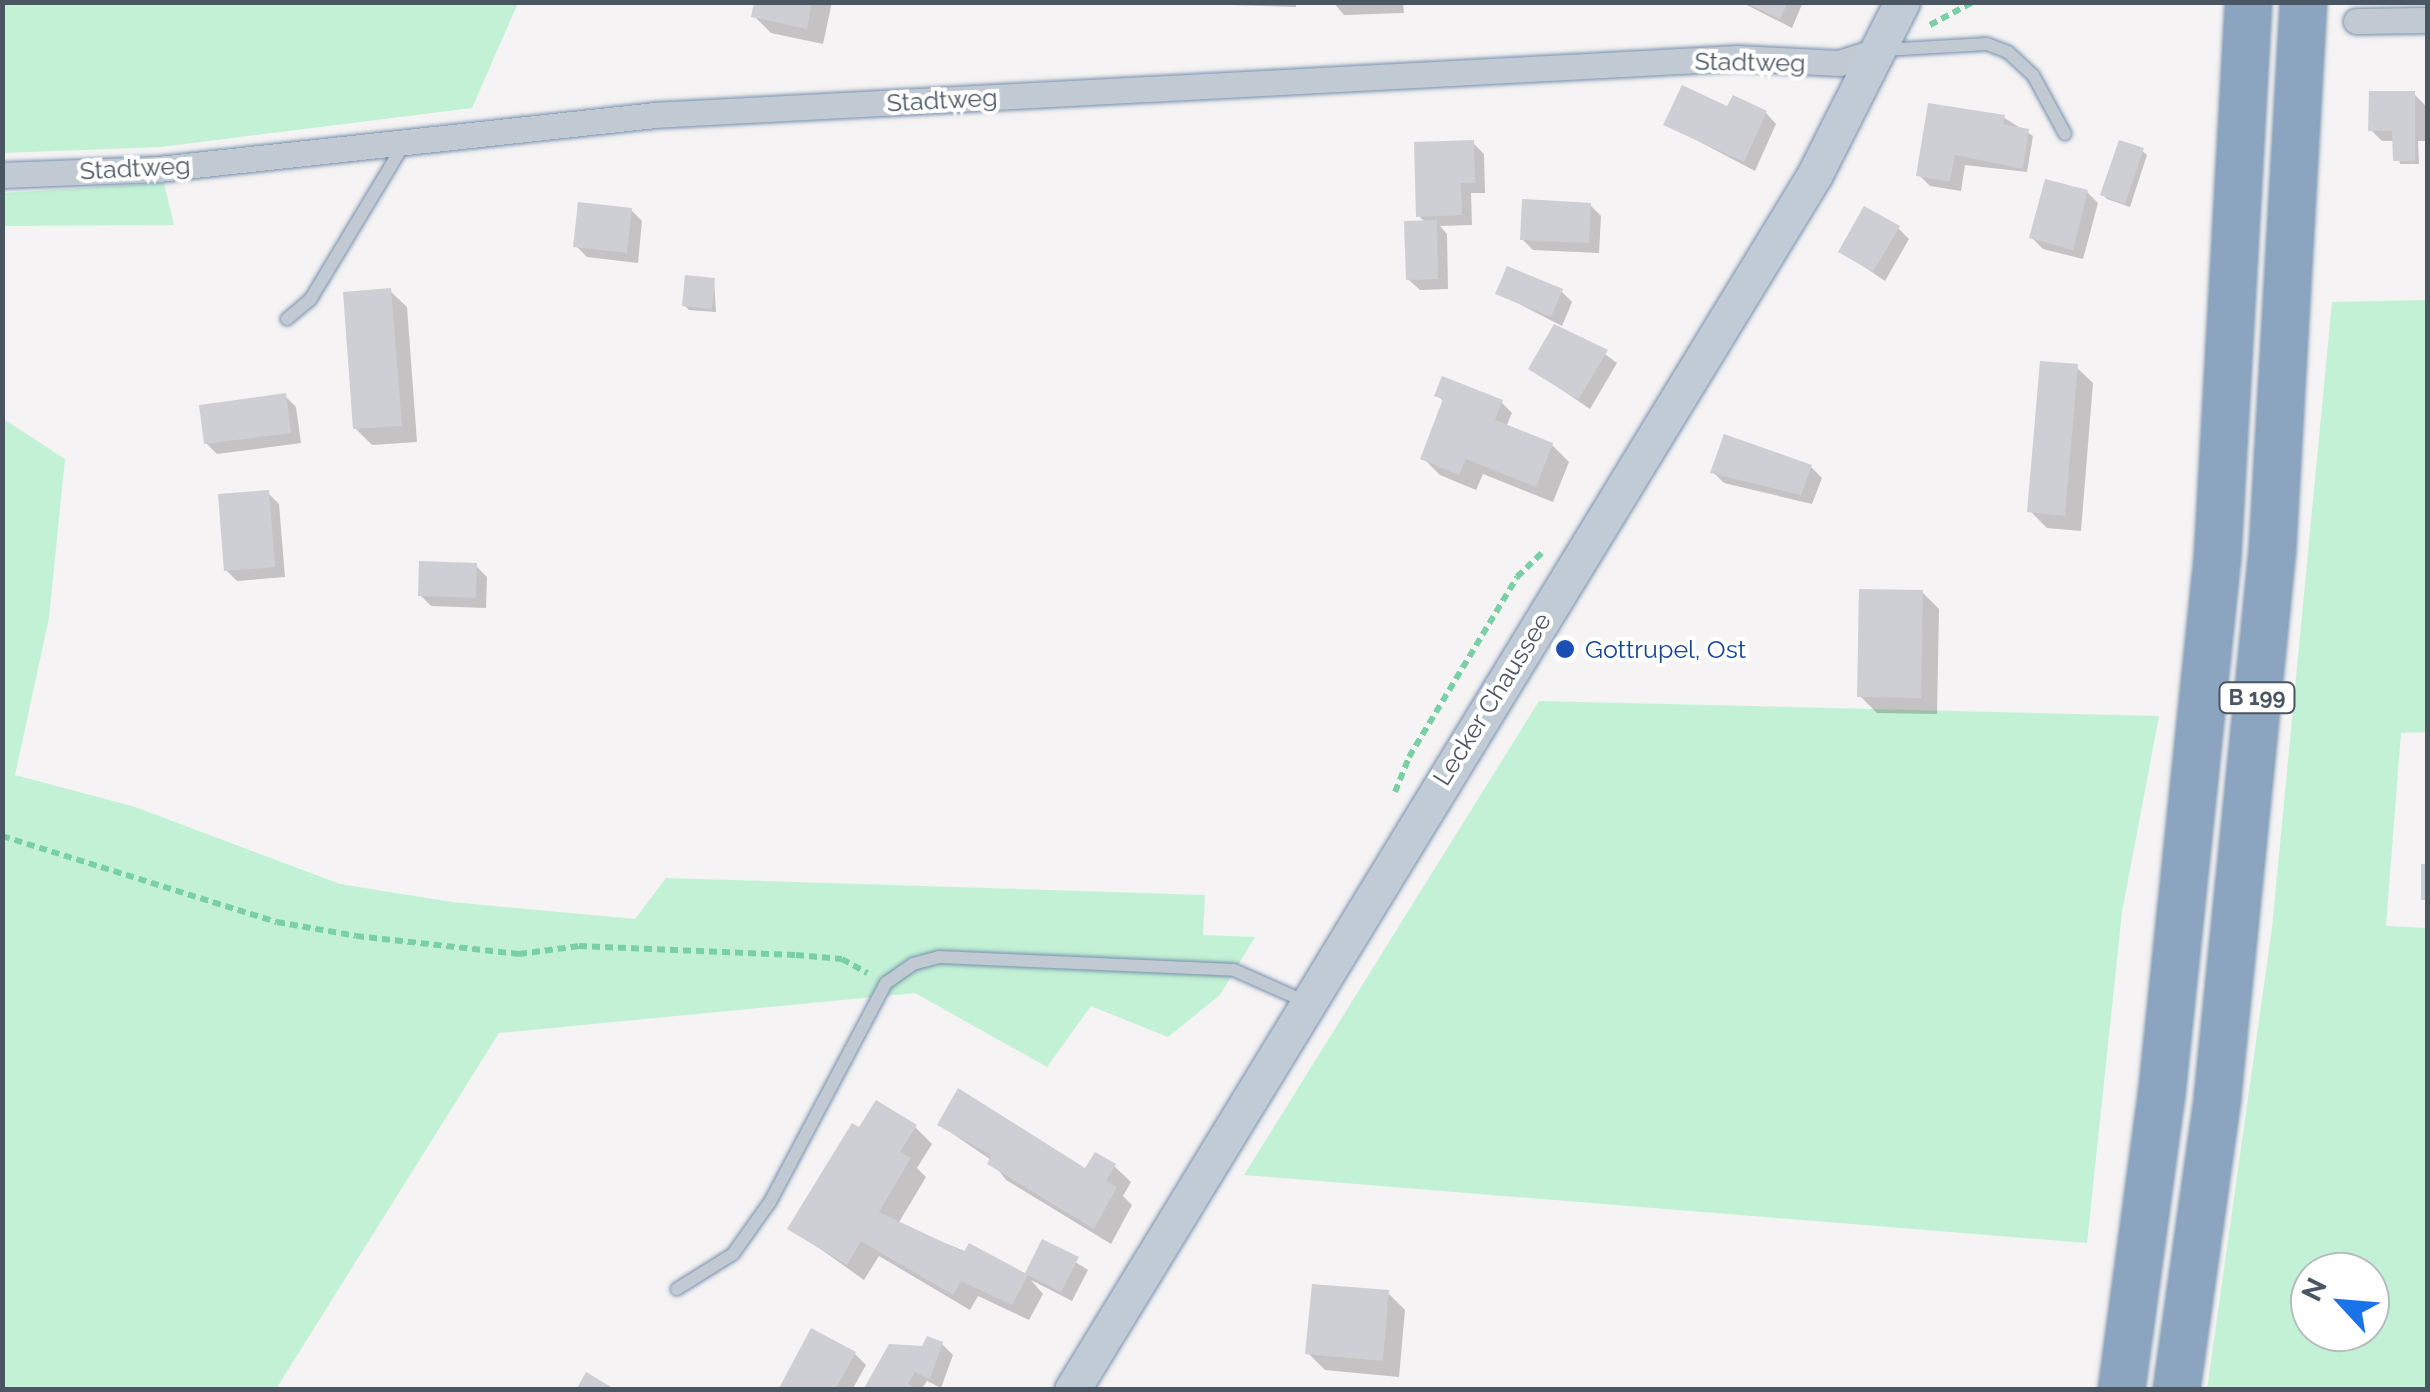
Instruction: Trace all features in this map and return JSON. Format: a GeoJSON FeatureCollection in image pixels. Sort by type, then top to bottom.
{"type":"FeatureCollection","features":[{"type":"Feature","properties":{"kind":"highway","name":"B 199"},"geometry":{"type":"LineString","coordinates":[[2122,1390],[2161,1096],[2217,557],[2248,2]]}},
{"type":"Feature","properties":{"kind":"highway","name":"B 199"},"geometry":{"type":"LineString","coordinates":[[2176,1390],[2217,1096],[2272,549],[2302,2]]}},
{"type":"Feature","properties":{"kind":"street","name":"Lecker Chaussee"},"geometry":{"type":"LineString","coordinates":[[1072,1390],[1804,191],[1902,2]]}},
{"type":"Feature","properties":{"kind":"street"},"geometry":{"type":"LineString","coordinates":[[2356,21],[2428,20]]}},
{"type":"Feature","properties":{"kind":"street","name":"Stadtweg"},"geometry":{"type":"LineString","coordinates":[[2,174],[158,169],[653,115],[1738,58],[1840,64],[1880,50]]}},
{"type":"Feature","properties":{"kind":"lane"},"geometry":{"type":"LineString","coordinates":[[1880,50],[1987,44],[2008,52],[2033,75],[2065,134]]}},
{"type":"Feature","properties":{"kind":"lane"},"geometry":{"type":"LineString","coordinates":[[287,319],[310,300],[406,142]]}},
{"type":"Feature","properties":{"kind":"lane"},"geometry":{"type":"LineString","coordinates":[[677,1289],[733,1254],[770,1202],[886,983],[939,957],[1234,970],[1306,1002]]}},
{"type":"Feature","properties":{"kind":"path"},"geometry":{"type":"LineString","coordinates":[[2,836],[202,901],[356,936],[519,954],[580,946],[811,956],[842,959],[886,983]]}},
{"type":"Feature","properties":{"kind":"green space"},"geometry":{"type":"Polygon","coordinates":[[[2,3],[518,3],[472,108],[161,147],[3,153],[2,3]]]}},
{"type":"Feature","properties":{"kind":"green space"},"geometry":{"type":"Polygon","coordinates":[[[164,183],[174,225],[3,226],[3,193],[164,183]]]}},
{"type":"Feature","properties":{"kind":"green space"},"geometry":{"type":"Polygon","coordinates":[[[2427,300],[2427,732],[2401,733],[2386,926],[2427,928],[2427,1389],[2207,1389],[2272,928],[2332,302],[2427,300]]]}},
{"type":"Feature","properties":{"kind":"green space"},"geometry":{"type":"Polygon","coordinates":[[[2,418],[65,459],[49,618],[15,775],[135,807],[340,884],[452,902],[635,919],[666,878],[1205,895],[1203,935],[1255,937],[1220,995],[1168,1037],[1091,1006],[1047,1067],[915,993],[499,1033],[276,1389],[3,1389],[2,418]]]}},
{"type":"Feature","properties":{"kind":"green space"},"geometry":{"type":"Polygon","coordinates":[[[1539,701],[2159,716],[2122,912],[2087,1243],[1244,1175],[1539,701]]]}},
{"type":"Feature","properties":{"kind":"building"},"geometry":{"type":"Polygon","coordinates":[[[754,2],[812,2],[807,29],[751,17],[754,2]]]}},
{"type":"Feature","properties":{"kind":"building"},"geometry":{"type":"Polygon","coordinates":[[[1743,2],[1788,2],[1780,19],[1743,2]]]}},
{"type":"Feature","properties":{"kind":"building"},"geometry":{"type":"Polygon","coordinates":[[[1682,85],[1727,106],[1733,95],[1767,111],[1744,162],[1663,125],[1682,85]]]}},
{"type":"Feature","properties":{"kind":"building"},"geometry":{"type":"Polygon","coordinates":[[[2369,91],[2415,91],[2415,161],[2393,161],[2392,131],[2368,131],[2369,91]]]}},
{"type":"Feature","properties":{"kind":"building"},"geometry":{"type":"Polygon","coordinates":[[[1928,103],[2005,115],[2003,124],[2029,129],[2023,169],[1955,155],[1950,182],[1916,176],[1928,103]]]}},
{"type":"Feature","properties":{"kind":"building"},"geometry":{"type":"Polygon","coordinates":[[[1474,140],[1475,183],[1461,183],[1462,215],[1416,217],[1414,142],[1474,140]]]}},
{"type":"Feature","properties":{"kind":"building"},"geometry":{"type":"Polygon","coordinates":[[[2119,140],[2144,148],[2125,204],[2100,195],[2119,140]]]}},
{"type":"Feature","properties":{"kind":"building"},"geometry":{"type":"Polygon","coordinates":[[[2045,179],[2088,190],[2073,250],[2029,238],[2045,179]]]}},
{"type":"Feature","properties":{"kind":"building"},"geometry":{"type":"Polygon","coordinates":[[[1522,199],[1591,203],[1589,243],[1520,240],[1522,199]]]}},
{"type":"Feature","properties":{"kind":"building"},"geometry":{"type":"Polygon","coordinates":[[[578,202],[632,208],[627,253],[573,247],[578,202]]]}},
{"type":"Feature","properties":{"kind":"building"},"geometry":{"type":"Polygon","coordinates":[[[1864,206],[1900,226],[1873,272],[1838,252],[1864,206]]]}},
{"type":"Feature","properties":{"kind":"building"},"geometry":{"type":"Polygon","coordinates":[[[1437,220],[1438,279],[1406,280],[1404,221],[1437,220]]]}},
{"type":"Feature","properties":{"kind":"building"},"geometry":{"type":"Polygon","coordinates":[[[1507,266],[1563,289],[1551,317],[1495,294],[1507,266]]]}},
{"type":"Feature","properties":{"kind":"building"},"geometry":{"type":"Polygon","coordinates":[[[685,275],[715,278],[712,309],[682,306],[685,275]]]}},
{"type":"Feature","properties":{"kind":"building"},"geometry":{"type":"Polygon","coordinates":[[[391,288],[402,426],[353,429],[343,292],[391,288]]]}},
{"type":"Feature","properties":{"kind":"building"},"geometry":{"type":"Polygon","coordinates":[[[1554,324],[1608,350],[1578,400],[1528,369],[1554,324]]]}},
{"type":"Feature","properties":{"kind":"building"},"geometry":{"type":"Polygon","coordinates":[[[2040,361],[2078,364],[2065,516],[2027,512],[2040,361]]]}},
{"type":"Feature","properties":{"kind":"building"},"geometry":{"type":"Polygon","coordinates":[[[1442,376],[1503,400],[1495,420],[1553,443],[1536,487],[1466,459],[1459,475],[1420,459],[1443,399],[1434,396],[1442,376]]]}},
{"type":"Feature","properties":{"kind":"building"},"geometry":{"type":"Polygon","coordinates":[[[286,393],[291,433],[204,444],[199,405],[286,393]]]}},
{"type":"Feature","properties":{"kind":"building"},"geometry":{"type":"Polygon","coordinates":[[[1724,434],[1812,465],[1801,495],[1710,473],[1724,434]]]}},
{"type":"Feature","properties":{"kind":"building"},"geometry":{"type":"Polygon","coordinates":[[[269,490],[275,567],[224,571],[218,494],[269,490]]]}},
{"type":"Feature","properties":{"kind":"building"},"geometry":{"type":"Polygon","coordinates":[[[419,561],[477,563],[476,598],[418,596],[419,561]]]}},
{"type":"Feature","properties":{"kind":"building"},"geometry":{"type":"Polygon","coordinates":[[[1859,589],[1923,590],[1921,698],[1857,697],[1859,589]]]}},
{"type":"Feature","properties":{"kind":"building"},"geometry":{"type":"Polygon","coordinates":[[[2421,864],[2428,864],[2428,900],[2421,900],[2421,864]]]}},
{"type":"Feature","properties":{"kind":"building"},"geometry":{"type":"Polygon","coordinates":[[[958,1088],[1085,1168],[1095,1152],[1116,1164],[1106,1181],[1117,1187],[1094,1229],[987,1164],[991,1155],[937,1125],[958,1088]]]}},
{"type":"Feature","properties":{"kind":"building"},"geometry":{"type":"Polygon","coordinates":[[[876,1100],[917,1125],[900,1152],[911,1158],[879,1212],[964,1252],[969,1243],[1025,1273],[1042,1239],[1079,1257],[1061,1292],[1028,1275],[1012,1305],[961,1281],[953,1295],[861,1241],[847,1265],[787,1229],[852,1123],[859,1127],[876,1100]]]}},
{"type":"Feature","properties":{"kind":"building"},"geometry":{"type":"Polygon","coordinates":[[[1312,1284],[1389,1290],[1383,1361],[1305,1354],[1312,1284]]]}},
{"type":"Feature","properties":{"kind":"building"},"geometry":{"type":"Polygon","coordinates":[[[811,1328],[856,1352],[835,1390],[778,1390],[811,1328]]]}},
{"type":"Feature","properties":{"kind":"building"},"geometry":{"type":"Polygon","coordinates":[[[927,1336],[943,1342],[930,1379],[915,1372],[908,1384],[918,1390],[863,1390],[889,1344],[922,1346],[927,1336]]]}},
{"type":"Feature","properties":{"kind":"building"},"geometry":{"type":"Polygon","coordinates":[[[586,1372],[616,1390],[576,1390],[586,1372]]]}},
{"type":"Feature","properties":{"kind":"place","name":"Gottrupel, Ost"},"geometry":{"type":"Point","coordinates":[1565,649]}}]}
